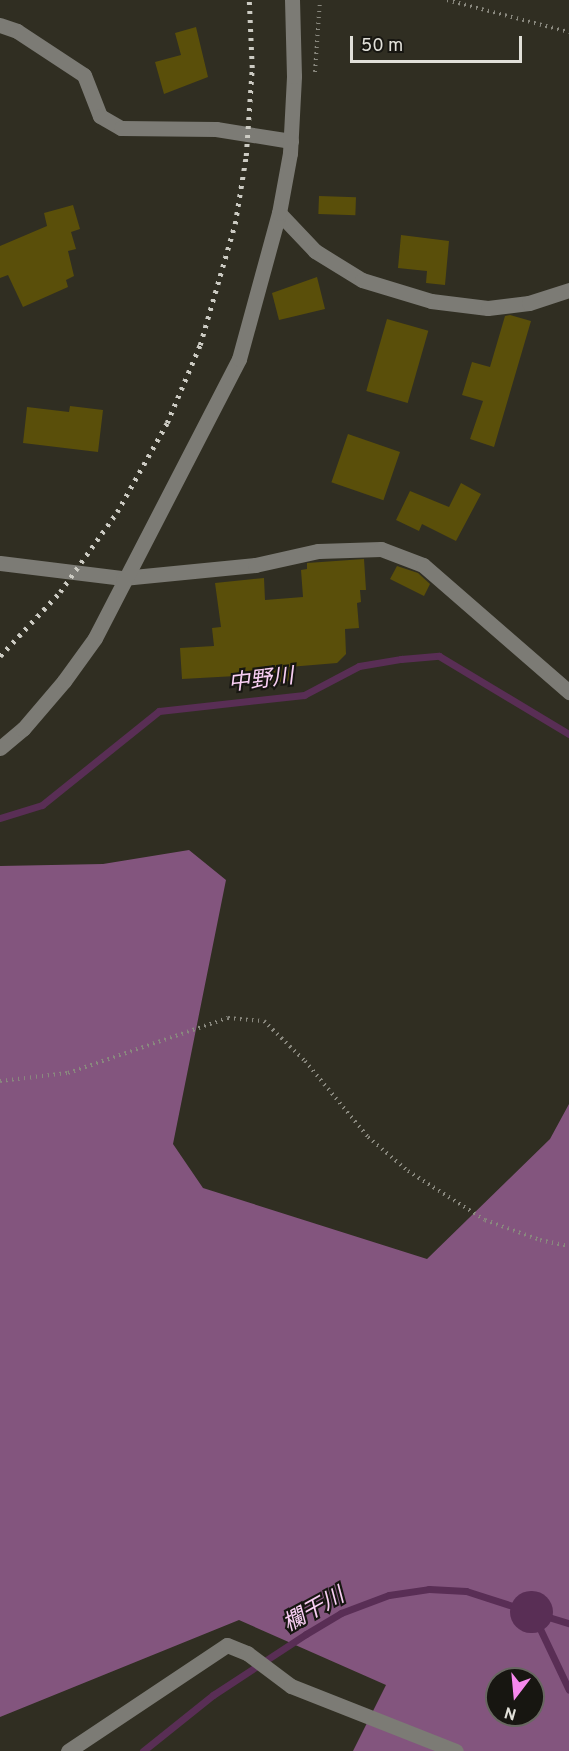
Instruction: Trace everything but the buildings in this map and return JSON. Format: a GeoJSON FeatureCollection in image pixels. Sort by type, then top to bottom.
{"type":"FeatureCollection","features":[{"type":"Feature","properties":{"kind":"street"},"geometry":{"type":"LineString","coordinates":[[0,748],[23,729],[76,667],[205,432],[239,358],[279,213],[291,141],[292,0]]}},
{"type":"Feature","properties":{"kind":"street"},"geometry":{"type":"LineString","coordinates":[[0,25],[26,37],[84,75],[100,116],[121,128],[216,129],[291,141]]}},
{"type":"Feature","properties":{"kind":"street"},"geometry":{"type":"LineString","coordinates":[[279,213],[315,251],[362,280],[431,301],[488,308],[529,303],[569,290]]}},
{"type":"Feature","properties":{"kind":"street"},"geometry":{"type":"LineString","coordinates":[[0,563],[123,578],[255,565],[318,551],[381,549],[423,565],[569,692]]}},
{"type":"Feature","properties":{"kind":"street"},"geometry":{"type":"LineString","coordinates":[[68,1751],[227,1645],[247,1653],[291,1686],[456,1751]]}},
{"type":"Feature","properties":{"kind":"path"},"geometry":{"type":"LineString","coordinates":[[447,0],[569,32]]}},
{"type":"Feature","properties":{"kind":"path"},"geometry":{"type":"LineString","coordinates":[[0,1081],[69,1073],[228,1018],[264,1021],[305,1061],[368,1137],[408,1171],[485,1220],[540,1240],[569,1246]]}},
{"type":"Feature","properties":{"kind":"shaded area"},"geometry":{"type":"Polygon","coordinates":[[[189,850],[226,880],[173,1144],[203,1188],[427,1259],[550,1139],[569,1104],[569,1751],[353,1751],[386,1685],[239,1620],[0,1717],[0,866],[103,864],[189,850]]]}},
{"type":"Feature","properties":{"kind":"waterway","name":"中野川"},"geometry":{"type":"LineString","coordinates":[[0,818],[42,805],[159,711],[304,695],[359,666],[401,659],[439,656],[569,734]]}},
{"type":"Feature","properties":{"kind":"waterway","name":"欄干川"},"geometry":{"type":"LineString","coordinates":[[143,1751],[213,1695],[306,1634],[341,1613],[389,1595],[429,1589],[466,1591],[531,1612]]}},
{"type":"Feature","properties":{"kind":"waterway"},"geometry":{"type":"LineString","coordinates":[[532,1612],[569,1690]]}},
{"type":"Feature","properties":{"kind":"waterway","name":"欄干川"},"geometry":{"type":"LineString","coordinates":[[532,1612],[569,1623]]}},
{"type":"Feature","properties":{"kind":"railway"},"geometry":{"type":"LineString","coordinates":[[0,656],[60,592],[117,512],[167,423],[200,345],[235,224],[246,156],[252,68],[249,0]]}}]}
